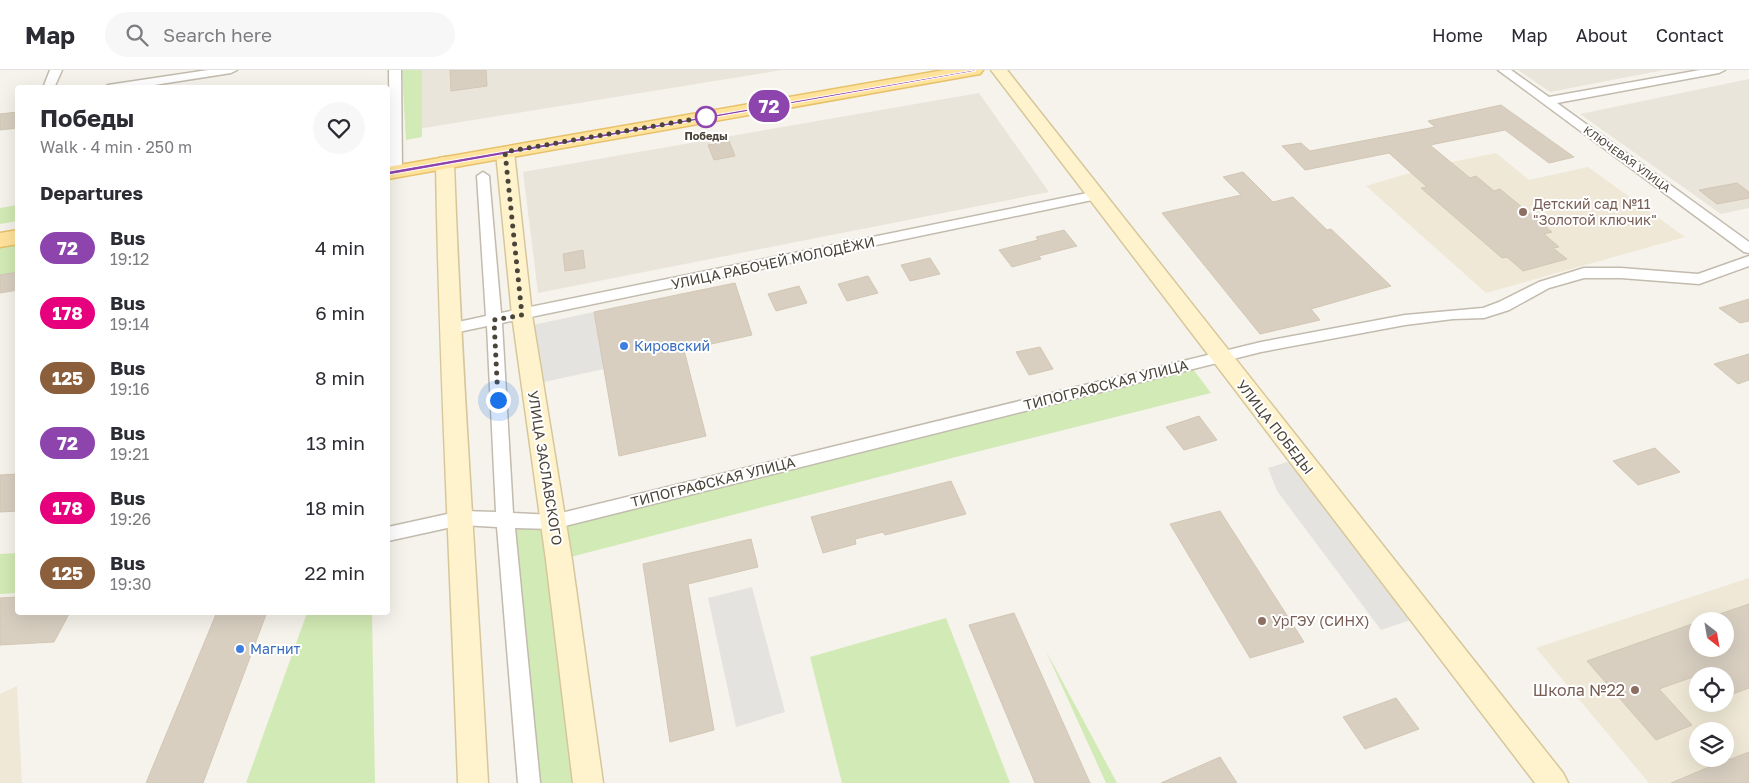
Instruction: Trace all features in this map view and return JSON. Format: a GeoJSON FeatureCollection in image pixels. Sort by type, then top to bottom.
{"type":"FeatureCollection","features":[{"type":"Feature","properties":{"kind":"main road"},"geometry":{"type":"LineString","coordinates":[[392,172],[974,70]]}},
{"type":"Feature","properties":{"kind":"main road"},"geometry":{"type":"LineString","coordinates":[[0,240],[15,238]]}},
{"type":"Feature","properties":{"kind":"street"},"geometry":{"type":"LineString","coordinates":[[49,85],[56,70]]}},
{"type":"Feature","properties":{"kind":"street"},"geometry":{"type":"LineString","coordinates":[[128,85],[231,70]]}},
{"type":"Feature","properties":{"kind":"street"},"geometry":{"type":"LineString","coordinates":[[392,172],[395,70]]}},
{"type":"Feature","properties":{"kind":"street","name":"УЛИЦА ПОБЕДЫ"},"geometry":{"type":"LineString","coordinates":[[999,70],[1553,783]]}},
{"type":"Feature","properties":{"kind":"street","name":"КЛЮЧЕВАЯ УЛИЦА"},"geometry":{"type":"LineString","coordinates":[[1504,70],[1749,249]]}},
{"type":"Feature","properties":{"kind":"street"},"geometry":{"type":"LineString","coordinates":[[1548,101],[1719,70]]}},
{"type":"Feature","properties":{"kind":"street","name":"УЛИЦА ЗАСЛАВСКОГО"},"geometry":{"type":"LineString","coordinates":[[505,152],[522,315],[553,522],[588,783]]}},
{"type":"Feature","properties":{"kind":"street"},"geometry":{"type":"LineString","coordinates":[[445,162],[449,329],[461,518],[473,783]]}},
{"type":"Feature","properties":{"kind":"street"},"geometry":{"type":"LineString","coordinates":[[483,176],[494,320],[504,520],[529,783]]}},
{"type":"Feature","properties":{"kind":"street","name":"УЛИЦА РАБОЧЕЙ МОЛОДЁЖИ"},"geometry":{"type":"LineString","coordinates":[[449,329],[1097,195]]}},
{"type":"Feature","properties":{"kind":"street"},"geometry":{"type":"LineString","coordinates":[[1734,238],[1749,235]]}},
{"type":"Feature","properties":{"kind":"street","name":"ТИПОГРАФСКАЯ УЛИЦА"},"geometry":{"type":"LineString","coordinates":[[461,518],[553,522],[1221,357],[1405,320],[1453,314],[1484,313],[1504,306],[1544,285],[1584,273],[1621,273],[1699,279],[1749,261]]}},
{"type":"Feature","properties":{"kind":"street"},"geometry":{"type":"LineString","coordinates":[[390,534],[461,518]]}},
{"type":"Feature","properties":{"kind":"shaded area"},"geometry":{"type":"Polygon","coordinates":[[[417,70],[782,70],[418,129],[417,70]]]}},
{"type":"Feature","properties":{"kind":"shaded area"},"geometry":{"type":"Polygon","coordinates":[[[1518,70],[1664,70],[1550,92],[1518,70]]]}},
{"type":"Feature","properties":{"kind":"shaded area"},"geometry":{"type":"Polygon","coordinates":[[[1749,79],[1749,208],[1721,214],[1580,114],[1749,79]]]}},
{"type":"Feature","properties":{"kind":"shaded area"},"geometry":{"type":"Polygon","coordinates":[[[979,93],[1049,192],[538,293],[523,172],[979,93]]]}},
{"type":"Feature","properties":{"kind":"shaded area","name":"Детский сад №11 \"Золотой ключик\""},"geometry":{"type":"Polygon","coordinates":[[[1496,153],[1529,180],[1588,167],[1685,237],[1486,293],[1366,186],[1433,166],[1496,153]]]}},
{"type":"Feature","properties":{"kind":"shaded area"},"geometry":{"type":"Polygon","coordinates":[[[594,312],[604,369],[535,384],[528,326],[594,312]]]}},
{"type":"Feature","properties":{"kind":"shaded area"},"geometry":{"type":"Polygon","coordinates":[[[1300,458],[1422,616],[1381,630],[1277,491],[1268,468],[1300,458]]]}},
{"type":"Feature","properties":{"kind":"shaded area","name":"Школа №22"},"geometry":{"type":"Polygon","coordinates":[[[1749,578],[1749,783],[1649,783],[1536,648],[1749,578]]]}},
{"type":"Feature","properties":{"kind":"shaded area"},"geometry":{"type":"Polygon","coordinates":[[[752,587],[785,712],[736,727],[708,598],[752,587]]]}},
{"type":"Feature","properties":{"kind":"shaded area"},"geometry":{"type":"Polygon","coordinates":[[[17,686],[22,783],[0,783],[0,694],[17,686]]]}},
{"type":"Feature","properties":{"kind":"green space"},"geometry":{"type":"Polygon","coordinates":[[[402,70],[422,70],[422,137],[406,140],[402,70]]]}},
{"type":"Feature","properties":{"kind":"green space"},"geometry":{"type":"Polygon","coordinates":[[[15,205],[15,221],[0,224],[0,208],[15,205]]]}},
{"type":"Feature","properties":{"kind":"green space"},"geometry":{"type":"Polygon","coordinates":[[[15,242],[15,272],[0,275],[0,245],[15,242]]]}},
{"type":"Feature","properties":{"kind":"green space"},"geometry":{"type":"Polygon","coordinates":[[[1190,365],[1211,393],[559,560],[588,783],[529,783],[506,533],[1190,365]]]}},
{"type":"Feature","properties":{"kind":"green space"},"geometry":{"type":"Polygon","coordinates":[[[15,553],[15,593],[0,594],[0,554],[15,553]]]}},
{"type":"Feature","properties":{"kind":"green space"},"geometry":{"type":"Polygon","coordinates":[[[306,615],[372,615],[375,783],[246,783],[306,615]]]}},
{"type":"Feature","properties":{"kind":"green space"},"geometry":{"type":"Polygon","coordinates":[[[946,618],[1010,783],[842,783],[810,657],[946,618]]]}},
{"type":"Feature","properties":{"kind":"green space"},"geometry":{"type":"Polygon","coordinates":[[[1045,649],[1117,783],[1106,783],[1045,649]]]}},
{"type":"Feature","properties":{"kind":"building"},"geometry":{"type":"Polygon","coordinates":[[[450,70],[486,70],[487,86],[451,91],[450,70]]]}},
{"type":"Feature","properties":{"kind":"building"},"geometry":{"type":"Polygon","coordinates":[[[1501,105],[1574,157],[1549,163],[1505,130],[1430,145],[1470,178],[1476,176],[1494,191],[1500,189],[1552,232],[1544,234],[1559,247],[1553,248],[1567,259],[1523,271],[1507,257],[1502,258],[1421,188],[1427,187],[1389,153],[1305,170],[1282,146],[1301,143],[1310,151],[1435,127],[1428,121],[1501,105]]]}},
{"type":"Feature","properties":{"kind":"building"},"geometry":{"type":"Polygon","coordinates":[[[15,112],[15,128],[0,130],[0,114],[15,112]]]}},
{"type":"Feature","properties":{"kind":"building"},"geometry":{"type":"Polygon","coordinates":[[[729,141],[735,156],[714,160],[708,145],[729,141]]]}},
{"type":"Feature","properties":{"kind":"building"},"geometry":{"type":"Polygon","coordinates":[[[1243,172],[1273,202],[1293,197],[1327,230],[1331,229],[1391,286],[1311,309],[1320,320],[1260,334],[1162,213],[1241,195],[1223,177],[1243,172]]]}},
{"type":"Feature","properties":{"kind":"building"},"geometry":{"type":"Polygon","coordinates":[[[1737,183],[1749,192],[1749,198],[1717,204],[1699,190],[1737,183]]]}},
{"type":"Feature","properties":{"kind":"building"},"geometry":{"type":"Polygon","coordinates":[[[1064,230],[1077,246],[1039,256],[1041,259],[1012,267],[999,250],[1038,240],[1036,237],[1064,230]]]}},
{"type":"Feature","properties":{"kind":"building"},"geometry":{"type":"Polygon","coordinates":[[[583,250],[585,268],[565,271],[563,254],[583,250]]]}},
{"type":"Feature","properties":{"kind":"building"},"geometry":{"type":"Polygon","coordinates":[[[930,258],[940,274],[910,281],[901,265],[930,258]]]}},
{"type":"Feature","properties":{"kind":"building"},"geometry":{"type":"Polygon","coordinates":[[[15,272],[15,290],[0,293],[0,275],[15,272]]]}},
{"type":"Feature","properties":{"kind":"building"},"geometry":{"type":"Polygon","coordinates":[[[868,276],[878,293],[847,301],[838,284],[868,276]]]}},
{"type":"Feature","properties":{"kind":"building"},"geometry":{"type":"Polygon","coordinates":[[[735,283],[752,335],[684,350],[706,436],[619,456],[594,312],[735,283]]]}},
{"type":"Feature","properties":{"kind":"building"},"geometry":{"type":"Polygon","coordinates":[[[799,286],[807,303],[776,311],[768,294],[799,286]]]}},
{"type":"Feature","properties":{"kind":"building"},"geometry":{"type":"Polygon","coordinates":[[[1749,299],[1749,321],[1740,323],[1719,308],[1749,299]]]}},
{"type":"Feature","properties":{"kind":"building"},"geometry":{"type":"Polygon","coordinates":[[[1040,347],[1053,369],[1029,375],[1016,352],[1040,347]]]}},
{"type":"Feature","properties":{"kind":"building"},"geometry":{"type":"Polygon","coordinates":[[[1749,354],[1749,380],[1738,384],[1714,364],[1749,354]]]}},
{"type":"Feature","properties":{"kind":"building"},"geometry":{"type":"Polygon","coordinates":[[[1199,416],[1217,440],[1184,450],[1166,427],[1199,416]]]}},
{"type":"Feature","properties":{"kind":"building"},"geometry":{"type":"Polygon","coordinates":[[[1655,448],[1680,472],[1638,485],[1613,461],[1655,448]]]}},
{"type":"Feature","properties":{"kind":"building"},"geometry":{"type":"Polygon","coordinates":[[[15,474],[15,511],[0,512],[0,475],[15,474]]]}},
{"type":"Feature","properties":{"kind":"building"},"geometry":{"type":"Polygon","coordinates":[[[951,481],[966,514],[885,535],[883,532],[855,539],[856,544],[823,553],[811,517],[951,481]]]}},
{"type":"Feature","properties":{"kind":"building"},"geometry":{"type":"Polygon","coordinates":[[[1220,511],[1304,642],[1250,658],[1170,524],[1220,511]]]}},
{"type":"Feature","properties":{"kind":"building"},"geometry":{"type":"Polygon","coordinates":[[[751,539],[758,567],[688,584],[714,730],[670,742],[643,564],[751,539]]]}},
{"type":"Feature","properties":{"kind":"building"},"geometry":{"type":"Polygon","coordinates":[[[15,597],[15,615],[68,615],[54,642],[0,645],[0,598],[15,597]]]}},
{"type":"Feature","properties":{"kind":"building"},"geometry":{"type":"Polygon","coordinates":[[[1749,604],[1749,688],[1734,694],[1734,667],[1689,667],[1689,678],[1659,689],[1689,722],[1689,726],[1656,740],[1587,661],[1689,625],[1689,658],[1734,658],[1734,612],[1725,612],[1749,604]]]}},
{"type":"Feature","properties":{"kind":"building"},"geometry":{"type":"Polygon","coordinates":[[[1014,613],[1090,783],[1035,783],[969,625],[1014,613]]]}},
{"type":"Feature","properties":{"kind":"building"},"geometry":{"type":"Polygon","coordinates":[[[216,615],[266,615],[203,783],[146,783],[216,615]]]}},
{"type":"Feature","properties":{"kind":"building"},"geometry":{"type":"Polygon","coordinates":[[[1396,698],[1419,729],[1365,749],[1343,717],[1396,698]]]}},
{"type":"Feature","properties":{"kind":"building"},"geometry":{"type":"Polygon","coordinates":[[[1749,752],[1749,783],[1671,783],[1709,767],[1734,767],[1734,758],[1749,752]]]}},
{"type":"Feature","properties":{"kind":"building"},"geometry":{"type":"Polygon","coordinates":[[[1220,757],[1237,783],[1161,783],[1220,757]]]}},
{"type":"Feature","properties":{"kind":"bus line","name":"72"},"geometry":{"type":"LineString","coordinates":[[390,172],[974,70]]}},
{"type":"Feature","properties":{"kind":"place","name":"Победы"},"geometry":{"type":"Point","coordinates":[706,117]}},
{"type":"Feature","properties":{"kind":"place","name":"Детский сад №11 \"Золотой ключик\""},"geometry":{"type":"Point","coordinates":[1523,212]}},
{"type":"Feature","properties":{"kind":"place","name":"Кировский"},"geometry":{"type":"Point","coordinates":[624,346]}},
{"type":"Feature","properties":{"kind":"place","name":"УрГЭУ (СИНХ)"},"geometry":{"type":"Point","coordinates":[1262,621]}},
{"type":"Feature","properties":{"kind":"place","name":"Магнит"},"geometry":{"type":"Point","coordinates":[240,649]}},
{"type":"Feature","properties":{"kind":"place","name":"Школа №22"},"geometry":{"type":"Point","coordinates":[1635,690]}},
{"type":"Feature","properties":{"kind":"route"},"geometry":{"type":"LineString","coordinates":[[498,400],[494,320],[522,315],[505,152],[706,117]]}}]}
